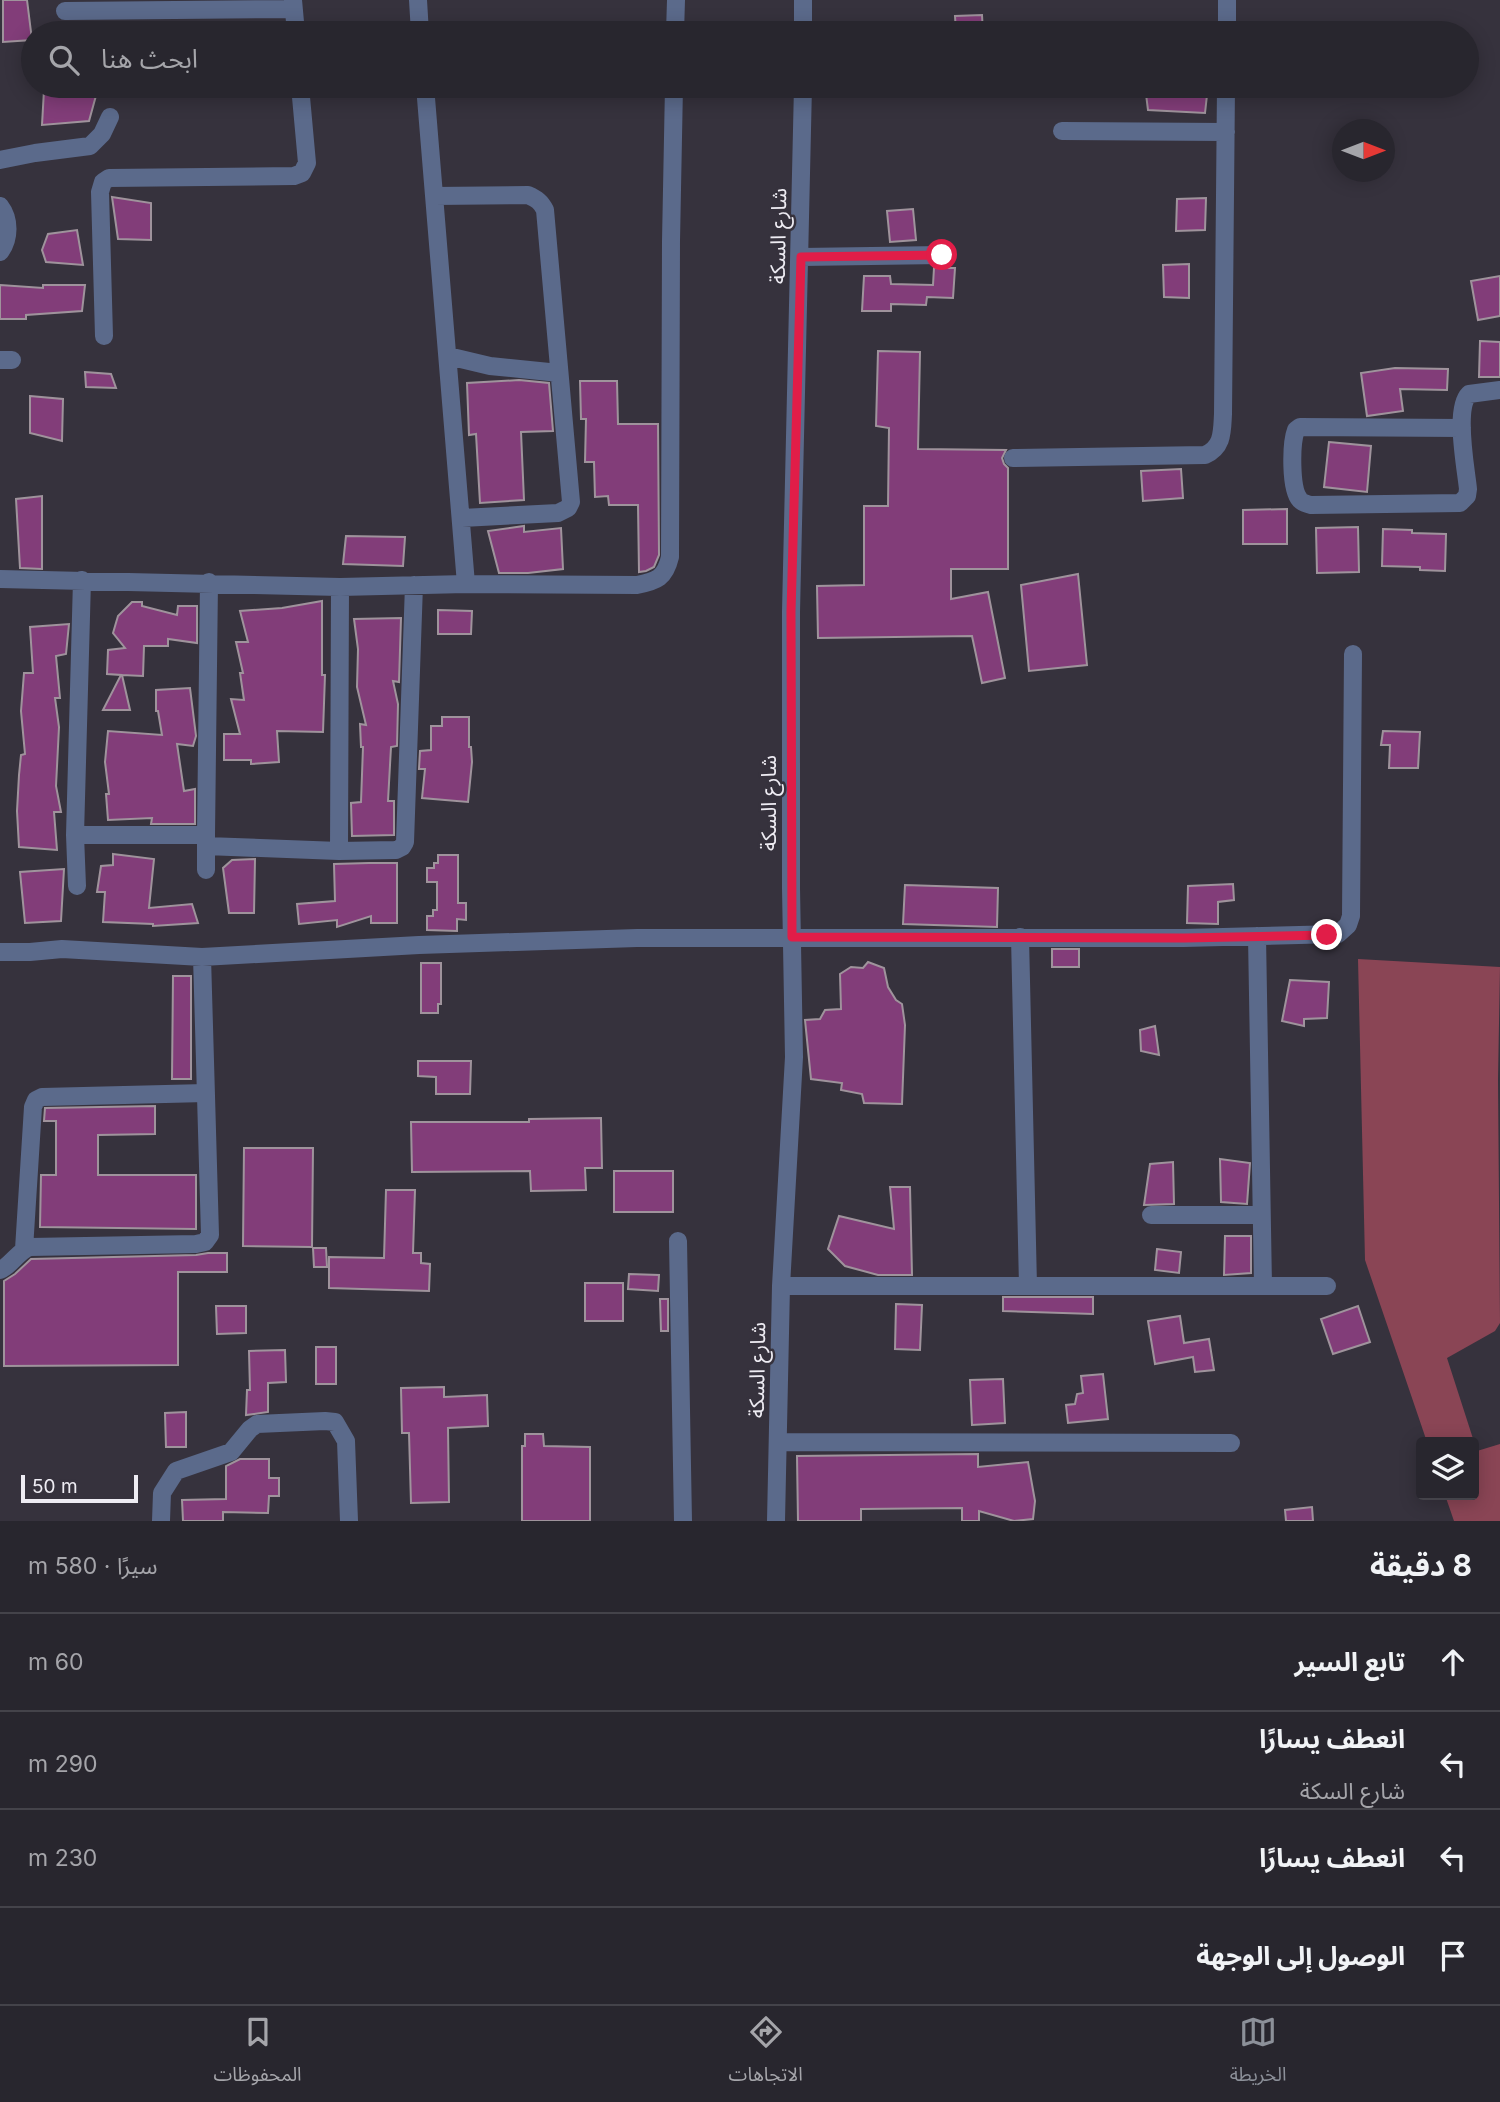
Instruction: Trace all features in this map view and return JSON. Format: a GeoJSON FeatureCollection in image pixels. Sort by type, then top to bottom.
{"type":"FeatureCollection","features":[{"type":"Feature","properties":{"kind":"street"},"geometry":{"type":"LineString","coordinates":[[418,0],[419,21]]}},
{"type":"Feature","properties":{"kind":"street"},"geometry":{"type":"LineString","coordinates":[[675,21],[676,0]]}},
{"type":"Feature","properties":{"kind":"street"},"geometry":{"type":"LineString","coordinates":[[803,0],[803,21]]}},
{"type":"Feature","properties":{"kind":"street"},"geometry":{"type":"LineString","coordinates":[[1227,0],[1227,21]]}},
{"type":"Feature","properties":{"kind":"street"},"geometry":{"type":"LineString","coordinates":[[65,11],[294,4]]}},
{"type":"Feature","properties":{"kind":"street"},"geometry":{"type":"LineString","coordinates":[[104,336],[100,192],[103,182],[109,178],[294,176],[302,173],[307,163],[301,98]]}},
{"type":"Feature","properties":{"kind":"street"},"geometry":{"type":"LineString","coordinates":[[426,98],[463,518],[466,584]]}},
{"type":"Feature","properties":{"kind":"street"},"geometry":{"type":"LineString","coordinates":[[0,579],[340,587],[466,584],[637,585],[657,581],[666,572],[670,557],[670,255],[674,98]]}},
{"type":"Feature","properties":{"kind":"street","name":"شارع السكة"},"geometry":{"type":"LineString","coordinates":[[776,1521],[781,1286],[794,1057],[791,612],[803,98]]}},
{"type":"Feature","properties":{"kind":"street"},"geometry":{"type":"LineString","coordinates":[[1013,458],[1205,455],[1219,445],[1223,414],[1226,98]]}},
{"type":"Feature","properties":{"kind":"street"},"geometry":{"type":"LineString","coordinates":[[0,160],[90,146],[102,134],[110,117]]}},
{"type":"Feature","properties":{"kind":"street"},"geometry":{"type":"LineString","coordinates":[[1062,131],[1226,132]]}},
{"type":"Feature","properties":{"kind":"street"},"geometry":{"type":"LineString","coordinates":[[433,196],[528,195],[541,203],[545,210],[552,281],[571,502],[568,508],[558,513],[463,518]]}},
{"type":"Feature","properties":{"kind":"street"},"geometry":{"type":"LineString","coordinates":[[0,206],[8,222],[7,239],[0,252]]}},
{"type":"Feature","properties":{"kind":"street"},"geometry":{"type":"LineString","coordinates":[[801,257],[942,255]]}},
{"type":"Feature","properties":{"kind":"street"},"geometry":{"type":"LineString","coordinates":[[448,356],[490,366],[558,373]]}},
{"type":"Feature","properties":{"kind":"street"},"geometry":{"type":"LineString","coordinates":[[1462,428],[1300,427],[1294,436],[1292,449],[1298,496],[1303,503],[1311,505],[1460,503],[1467,496],[1468,489],[1462,428],[1462,410],[1466,397],[1475,392],[1500,390]]}},
{"type":"Feature","properties":{"kind":"street"},"geometry":{"type":"LineString","coordinates":[[77,886],[75,835],[82,580]]}},
{"type":"Feature","properties":{"kind":"street"},"geometry":{"type":"LineString","coordinates":[[206,870],[209,582]]}},
{"type":"Feature","properties":{"kind":"street"},"geometry":{"type":"LineString","coordinates":[[75,835],[206,840],[339,851],[396,850],[402,847],[405,842],[414,585]]}},
{"type":"Feature","properties":{"kind":"street"},"geometry":{"type":"LineString","coordinates":[[339,851],[340,587]]}},
{"type":"Feature","properties":{"kind":"street"},"geometry":{"type":"LineString","coordinates":[[0,952],[62,948],[202,957],[500,942],[792,937],[1338,934],[1348,925],[1351,916],[1353,654]]}},
{"type":"Feature","properties":{"kind":"street"},"geometry":{"type":"LineString","coordinates":[[1257,936],[1262,1286]]}},
{"type":"Feature","properties":{"kind":"street"},"geometry":{"type":"LineString","coordinates":[[1020,937],[1028,1286]]}},
{"type":"Feature","properties":{"kind":"street"},"geometry":{"type":"LineString","coordinates":[[0,1270],[30,1247],[205,1242],[210,1235],[202,957]]}},
{"type":"Feature","properties":{"kind":"street"},"geometry":{"type":"LineString","coordinates":[[24,1249],[33,1107],[36,1100],[54,1097],[206,1093]]}},
{"type":"Feature","properties":{"kind":"street"},"geometry":{"type":"LineString","coordinates":[[1151,1215],[1261,1215]]}},
{"type":"Feature","properties":{"kind":"street"},"geometry":{"type":"LineString","coordinates":[[678,1241],[683,1521]]}},
{"type":"Feature","properties":{"kind":"street"},"geometry":{"type":"LineString","coordinates":[[781,1286],[1326,1286]]}},
{"type":"Feature","properties":{"kind":"street"},"geometry":{"type":"LineString","coordinates":[[161,1521],[162,1493],[176,1471],[231,1452],[257,1424],[325,1421],[335,1422],[346,1441],[349,1521]]}},
{"type":"Feature","properties":{"kind":"street"},"geometry":{"type":"LineString","coordinates":[[778,1442],[1231,1443]]}},
{"type":"Feature","properties":{"kind":"shaded area"},"geometry":{"type":"Polygon","coordinates":[[[1358,959],[1500,967],[1500,1323],[1495,1331],[1447,1358],[1472,1437],[1425,1437],[1365,1260],[1358,959]]]}},
{"type":"Feature","properties":{"kind":"shaded area"},"geometry":{"type":"Polygon","coordinates":[[[1500,1444],[1500,1521],[1454,1521],[1447,1500],[1479,1500],[1479,1450],[1500,1444]]]}},
{"type":"Feature","properties":{"kind":"building"},"geometry":{"type":"Polygon","coordinates":[[[3,0],[27,0],[30,21],[21,21],[21,41],[3,42],[3,0]]]}},
{"type":"Feature","properties":{"kind":"building"},"geometry":{"type":"Polygon","coordinates":[[[982,15],[982,21],[955,21],[955,16],[982,15]]]}},
{"type":"Feature","properties":{"kind":"building"},"geometry":{"type":"Polygon","coordinates":[[[44,98],[95,98],[89,121],[42,125],[44,98]]]}},
{"type":"Feature","properties":{"kind":"building"},"geometry":{"type":"Polygon","coordinates":[[[1146,98],[1207,98],[1205,113],[1148,110],[1146,98]]]}},
{"type":"Feature","properties":{"kind":"building"},"geometry":{"type":"Polygon","coordinates":[[[112,197],[151,203],[151,240],[118,239],[112,197]]]}},
{"type":"Feature","properties":{"kind":"building"},"geometry":{"type":"Polygon","coordinates":[[[1206,198],[1205,230],[1176,231],[1177,199],[1206,198]]]}},
{"type":"Feature","properties":{"kind":"building"},"geometry":{"type":"Polygon","coordinates":[[[913,209],[916,240],[890,242],[887,211],[913,209]]]}},
{"type":"Feature","properties":{"kind":"building"},"geometry":{"type":"Polygon","coordinates":[[[77,230],[83,265],[46,262],[42,250],[48,234],[77,230]]]}},
{"type":"Feature","properties":{"kind":"building"},"geometry":{"type":"Polygon","coordinates":[[[1189,264],[1189,298],[1164,297],[1163,265],[1189,264]]]}},
{"type":"Feature","properties":{"kind":"building"},"geometry":{"type":"Polygon","coordinates":[[[934,268],[955,268],[953,298],[927,297],[926,305],[891,304],[891,311],[862,311],[864,276],[890,276],[891,284],[933,285],[934,268]]]}},
{"type":"Feature","properties":{"kind":"building"},"geometry":{"type":"Polygon","coordinates":[[[1500,276],[1500,316],[1478,320],[1471,281],[1500,276]]]}},
{"type":"Feature","properties":{"kind":"building"},"geometry":{"type":"Polygon","coordinates":[[[0,285],[43,288],[43,285],[85,285],[82,311],[26,315],[26,319],[0,319],[0,285]]]}},
{"type":"Feature","properties":{"kind":"building"},"geometry":{"type":"Polygon","coordinates":[[[1480,341],[1500,342],[1500,377],[1479,377],[1480,341]]]}},
{"type":"Feature","properties":{"kind":"building"},"geometry":{"type":"Polygon","coordinates":[[[878,351],[920,352],[918,449],[1006,450],[1002,458],[1008,468],[1008,569],[951,569],[951,599],[988,592],[1005,678],[982,683],[972,636],[818,638],[817,586],[864,585],[864,506],[888,506],[889,428],[876,426],[878,351]]]}},
{"type":"Feature","properties":{"kind":"building"},"geometry":{"type":"Polygon","coordinates":[[[1395,368],[1448,369],[1447,390],[1400,389],[1403,411],[1367,416],[1361,373],[1395,368]]]}},
{"type":"Feature","properties":{"kind":"building"},"geometry":{"type":"Polygon","coordinates":[[[85,372],[111,374],[116,388],[86,387],[85,372]]]}},
{"type":"Feature","properties":{"kind":"building"},"geometry":{"type":"Polygon","coordinates":[[[519,380],[549,383],[553,431],[521,432],[524,500],[480,503],[476,434],[469,435],[467,383],[519,380]]]}},
{"type":"Feature","properties":{"kind":"building"},"geometry":{"type":"Polygon","coordinates":[[[580,381],[617,381],[618,424],[658,424],[659,555],[654,567],[646,571],[639,572],[638,505],[609,505],[608,496],[595,497],[594,462],[585,462],[586,419],[581,419],[580,381]]]}},
{"type":"Feature","properties":{"kind":"building"},"geometry":{"type":"Polygon","coordinates":[[[30,396],[63,399],[62,441],[30,433],[30,396]]]}},
{"type":"Feature","properties":{"kind":"building"},"geometry":{"type":"Polygon","coordinates":[[[1329,442],[1371,446],[1367,492],[1324,487],[1329,442]]]}},
{"type":"Feature","properties":{"kind":"building"},"geometry":{"type":"Polygon","coordinates":[[[1181,469],[1183,498],[1143,501],[1141,471],[1181,469]]]}},
{"type":"Feature","properties":{"kind":"building"},"geometry":{"type":"Polygon","coordinates":[[[42,496],[42,569],[20,568],[16,499],[42,496]]]}},
{"type":"Feature","properties":{"kind":"building"},"geometry":{"type":"Polygon","coordinates":[[[1287,509],[1287,544],[1243,544],[1243,510],[1287,509]]]}},
{"type":"Feature","properties":{"kind":"building"},"geometry":{"type":"Polygon","coordinates":[[[524,526],[524,532],[561,528],[563,569],[499,573],[488,531],[524,526]]]}},
{"type":"Feature","properties":{"kind":"building"},"geometry":{"type":"Polygon","coordinates":[[[1358,527],[1359,572],[1317,573],[1316,528],[1358,527]]]}},
{"type":"Feature","properties":{"kind":"building"},"geometry":{"type":"Polygon","coordinates":[[[1383,529],[1446,534],[1445,571],[1382,566],[1383,529]]]}},
{"type":"Feature","properties":{"kind":"building"},"geometry":{"type":"Polygon","coordinates":[[[346,536],[405,537],[403,566],[343,564],[346,536]]]}},
{"type":"Feature","properties":{"kind":"building"},"geometry":{"type":"Polygon","coordinates":[[[1078,574],[1087,665],[1029,671],[1021,585],[1078,574]]]}},
{"type":"Feature","properties":{"kind":"building"},"geometry":{"type":"Polygon","coordinates":[[[322,601],[322,675],[325,675],[323,732],[277,731],[279,762],[251,764],[251,760],[224,760],[224,734],[240,734],[231,699],[244,700],[240,673],[243,673],[236,642],[248,642],[240,611],[282,608],[322,601]]]}},
{"type":"Feature","properties":{"kind":"building"},"geometry":{"type":"Polygon","coordinates":[[[132,602],[142,602],[142,606],[177,615],[178,606],[197,606],[197,643],[168,639],[168,646],[144,646],[143,676],[122,675],[130,710],[103,710],[121,675],[107,674],[108,650],[125,648],[113,633],[118,616],[132,602]]]}},
{"type":"Feature","properties":{"kind":"building"},"geometry":{"type":"Polygon","coordinates":[[[438,610],[472,611],[471,634],[438,634],[438,610]]]}},
{"type":"Feature","properties":{"kind":"building"},"geometry":{"type":"Polygon","coordinates":[[[401,618],[399,682],[393,681],[398,704],[397,746],[391,747],[388,801],[394,801],[394,835],[352,836],[351,803],[361,802],[363,747],[360,724],[366,725],[357,687],[358,649],[354,619],[401,618]]]}},
{"type":"Feature","properties":{"kind":"building"},"geometry":{"type":"Polygon","coordinates":[[[69,624],[66,654],[56,656],[60,698],[55,698],[59,727],[56,786],[61,812],[54,812],[57,850],[19,847],[19,775],[21,755],[25,754],[21,711],[24,673],[33,673],[30,627],[69,624]]]}},
{"type":"Feature","properties":{"kind":"building"},"geometry":{"type":"Polygon","coordinates":[[[190,688],[196,736],[193,746],[177,744],[184,791],[195,789],[195,824],[151,824],[152,818],[108,820],[106,794],[109,794],[105,762],[108,731],[162,735],[156,711],[156,690],[190,688]]]}},
{"type":"Feature","properties":{"kind":"building"},"geometry":{"type":"Polygon","coordinates":[[[442,717],[469,717],[472,762],[468,802],[422,798],[425,769],[419,769],[420,751],[431,750],[431,726],[442,726],[442,717]]]}},
{"type":"Feature","properties":{"kind":"building"},"geometry":{"type":"Polygon","coordinates":[[[1383,731],[1420,732],[1418,768],[1389,768],[1390,745],[1381,745],[1383,731]]]}},
{"type":"Feature","properties":{"kind":"building"},"geometry":{"type":"Polygon","coordinates":[[[113,854],[154,859],[149,908],[192,904],[198,923],[153,926],[103,922],[105,892],[97,892],[101,866],[113,865],[113,854]]]}},
{"type":"Feature","properties":{"kind":"building"},"geometry":{"type":"Polygon","coordinates":[[[438,855],[458,855],[458,903],[466,903],[466,920],[457,919],[457,931],[427,930],[427,916],[433,916],[433,910],[437,910],[437,882],[427,882],[427,868],[434,868],[434,863],[438,863],[438,855]]]}},
{"type":"Feature","properties":{"kind":"building"},"geometry":{"type":"Polygon","coordinates":[[[255,859],[254,913],[229,913],[223,868],[232,860],[255,859]]]}},
{"type":"Feature","properties":{"kind":"building"},"geometry":{"type":"Polygon","coordinates":[[[397,863],[397,923],[371,923],[371,916],[337,927],[337,920],[299,924],[297,904],[335,901],[334,864],[397,863]]]}},
{"type":"Feature","properties":{"kind":"building"},"geometry":{"type":"Polygon","coordinates":[[[64,869],[61,921],[25,923],[20,872],[64,869]]]}},
{"type":"Feature","properties":{"kind":"building"},"geometry":{"type":"Polygon","coordinates":[[[1233,884],[1234,900],[1218,902],[1218,924],[1187,923],[1188,886],[1233,884]]]}},
{"type":"Feature","properties":{"kind":"building"},"geometry":{"type":"Polygon","coordinates":[[[905,885],[998,888],[997,927],[903,924],[905,885]]]}},
{"type":"Feature","properties":{"kind":"building"},"geometry":{"type":"Polygon","coordinates":[[[1052,949],[1079,949],[1079,967],[1052,967],[1052,949]]]}},
{"type":"Feature","properties":{"kind":"building"},"geometry":{"type":"Polygon","coordinates":[[[868,962],[884,968],[888,987],[902,1004],[905,1025],[902,1104],[864,1103],[862,1094],[841,1090],[842,1083],[811,1079],[805,1020],[820,1019],[825,1010],[841,1009],[840,974],[851,967],[863,968],[868,962]]]}},
{"type":"Feature","properties":{"kind":"building"},"geometry":{"type":"Polygon","coordinates":[[[421,963],[441,963],[441,1004],[438,1004],[438,1013],[421,1013],[421,963]]]}},
{"type":"Feature","properties":{"kind":"building"},"geometry":{"type":"Polygon","coordinates":[[[173,976],[191,976],[191,1079],[172,1079],[173,976]]]}},
{"type":"Feature","properties":{"kind":"building"},"geometry":{"type":"Polygon","coordinates":[[[1290,980],[1329,982],[1327,1018],[1304,1019],[1304,1026],[1282,1021],[1290,980]]]}},
{"type":"Feature","properties":{"kind":"building"},"geometry":{"type":"Polygon","coordinates":[[[1155,1026],[1159,1055],[1141,1051],[1140,1030],[1155,1026]]]}},
{"type":"Feature","properties":{"kind":"building"},"geometry":{"type":"Polygon","coordinates":[[[418,1061],[471,1061],[470,1094],[436,1094],[436,1077],[418,1076],[418,1061]]]}},
{"type":"Feature","properties":{"kind":"building"},"geometry":{"type":"Polygon","coordinates":[[[155,1106],[155,1134],[98,1135],[98,1175],[196,1175],[196,1229],[40,1227],[41,1175],[56,1175],[56,1121],[44,1121],[45,1108],[155,1106]]]}},
{"type":"Feature","properties":{"kind":"building"},"geometry":{"type":"Polygon","coordinates":[[[601,1118],[602,1168],[585,1168],[586,1190],[531,1191],[530,1171],[412,1172],[411,1122],[529,1122],[529,1119],[601,1118]]]}},
{"type":"Feature","properties":{"kind":"building"},"geometry":{"type":"Polygon","coordinates":[[[244,1148],[313,1148],[312,1247],[243,1246],[244,1148]]]}},
{"type":"Feature","properties":{"kind":"building"},"geometry":{"type":"Polygon","coordinates":[[[1220,1159],[1250,1163],[1247,1204],[1221,1202],[1220,1159]]]}},
{"type":"Feature","properties":{"kind":"building"},"geometry":{"type":"Polygon","coordinates":[[[1173,1162],[1174,1204],[1144,1205],[1150,1164],[1173,1162]]]}},
{"type":"Feature","properties":{"kind":"building"},"geometry":{"type":"Polygon","coordinates":[[[614,1171],[673,1171],[673,1212],[614,1212],[614,1171]]]}},
{"type":"Feature","properties":{"kind":"building"},"geometry":{"type":"Polygon","coordinates":[[[890,1187],[910,1187],[912,1275],[878,1275],[845,1266],[828,1249],[839,1216],[894,1229],[890,1187]]]}},
{"type":"Feature","properties":{"kind":"building"},"geometry":{"type":"Polygon","coordinates":[[[386,1190],[415,1190],[413,1253],[421,1253],[421,1263],[430,1264],[429,1291],[329,1288],[329,1257],[384,1258],[386,1190]]]}},
{"type":"Feature","properties":{"kind":"building"},"geometry":{"type":"Polygon","coordinates":[[[1225,1236],[1251,1236],[1251,1273],[1224,1275],[1225,1236]]]}},
{"type":"Feature","properties":{"kind":"building"},"geometry":{"type":"Polygon","coordinates":[[[313,1248],[326,1248],[327,1267],[314,1267],[313,1248]]]}},
{"type":"Feature","properties":{"kind":"building"},"geometry":{"type":"Polygon","coordinates":[[[1157,1249],[1181,1252],[1179,1273],[1155,1270],[1157,1249]]]}},
{"type":"Feature","properties":{"kind":"building"},"geometry":{"type":"Polygon","coordinates":[[[227,1253],[227,1272],[178,1272],[178,1365],[4,1366],[4,1281],[31,1259],[227,1253]]]}},
{"type":"Feature","properties":{"kind":"building"},"geometry":{"type":"Polygon","coordinates":[[[629,1274],[659,1275],[658,1291],[628,1289],[629,1274]]]}},
{"type":"Feature","properties":{"kind":"building"},"geometry":{"type":"Polygon","coordinates":[[[585,1283],[623,1283],[623,1321],[585,1321],[585,1283]]]}},
{"type":"Feature","properties":{"kind":"building"},"geometry":{"type":"Polygon","coordinates":[[[1003,1297],[1093,1297],[1093,1314],[1003,1311],[1003,1297]]]}},
{"type":"Feature","properties":{"kind":"building"},"geometry":{"type":"Polygon","coordinates":[[[660,1299],[668,1299],[668,1331],[661,1331],[660,1299]]]}},
{"type":"Feature","properties":{"kind":"building"},"geometry":{"type":"Polygon","coordinates":[[[896,1304],[922,1305],[920,1350],[895,1349],[896,1304]]]}},
{"type":"Feature","properties":{"kind":"building"},"geometry":{"type":"Polygon","coordinates":[[[216,1306],[246,1306],[246,1333],[217,1334],[216,1306]]]}},
{"type":"Feature","properties":{"kind":"building"},"geometry":{"type":"Polygon","coordinates":[[[1358,1306],[1370,1342],[1333,1354],[1321,1319],[1358,1306]]]}},
{"type":"Feature","properties":{"kind":"building"},"geometry":{"type":"Polygon","coordinates":[[[1180,1316],[1184,1343],[1209,1339],[1214,1370],[1195,1372],[1193,1357],[1155,1364],[1148,1321],[1180,1316]]]}},
{"type":"Feature","properties":{"kind":"building"},"geometry":{"type":"Polygon","coordinates":[[[316,1347],[336,1347],[336,1384],[316,1384],[316,1347]]]}},
{"type":"Feature","properties":{"kind":"building"},"geometry":{"type":"Polygon","coordinates":[[[285,1350],[286,1382],[268,1383],[268,1412],[246,1415],[247,1390],[250,1390],[249,1351],[285,1350]]]}},
{"type":"Feature","properties":{"kind":"building"},"geometry":{"type":"Polygon","coordinates":[[[1103,1374],[1108,1419],[1068,1423],[1066,1405],[1075,1404],[1077,1394],[1083,1393],[1081,1376],[1103,1374]]]}},
{"type":"Feature","properties":{"kind":"building"},"geometry":{"type":"Polygon","coordinates":[[[1003,1379],[1005,1423],[972,1425],[970,1380],[1003,1379]]]}},
{"type":"Feature","properties":{"kind":"building"},"geometry":{"type":"Polygon","coordinates":[[[444,1387],[444,1397],[487,1395],[488,1426],[448,1428],[449,1502],[411,1503],[409,1433],[402,1433],[401,1388],[444,1387]]]}},
{"type":"Feature","properties":{"kind":"building"},"geometry":{"type":"Polygon","coordinates":[[[186,1412],[186,1447],[166,1447],[165,1413],[186,1412]]]}},
{"type":"Feature","properties":{"kind":"building"},"geometry":{"type":"Polygon","coordinates":[[[525,1434],[543,1434],[544,1446],[590,1447],[590,1521],[522,1521],[522,1446],[525,1446],[525,1434]]]}},
{"type":"Feature","properties":{"kind":"building"},"geometry":{"type":"Polygon","coordinates":[[[978,1454],[978,1467],[1028,1462],[1035,1501],[1033,1519],[1014,1521],[979,1511],[979,1521],[962,1521],[962,1508],[861,1509],[861,1521],[798,1521],[797,1456],[978,1454]]]}},
{"type":"Feature","properties":{"kind":"building"},"geometry":{"type":"Polygon","coordinates":[[[240,1459],[269,1459],[269,1478],[279,1478],[279,1496],[269,1496],[268,1513],[223,1512],[223,1521],[183,1521],[182,1500],[226,1499],[226,1466],[240,1459]]]}},
{"type":"Feature","properties":{"kind":"building"},"geometry":{"type":"Polygon","coordinates":[[[1312,1507],[1313,1521],[1286,1521],[1285,1510],[1312,1507]]]}},
{"type":"Feature","properties":{"kind":"route"},"geometry":{"type":"LineString","coordinates":[[942,255],[801,257],[791,612],[792,937],[1184,938],[1327,935]]}}]}
